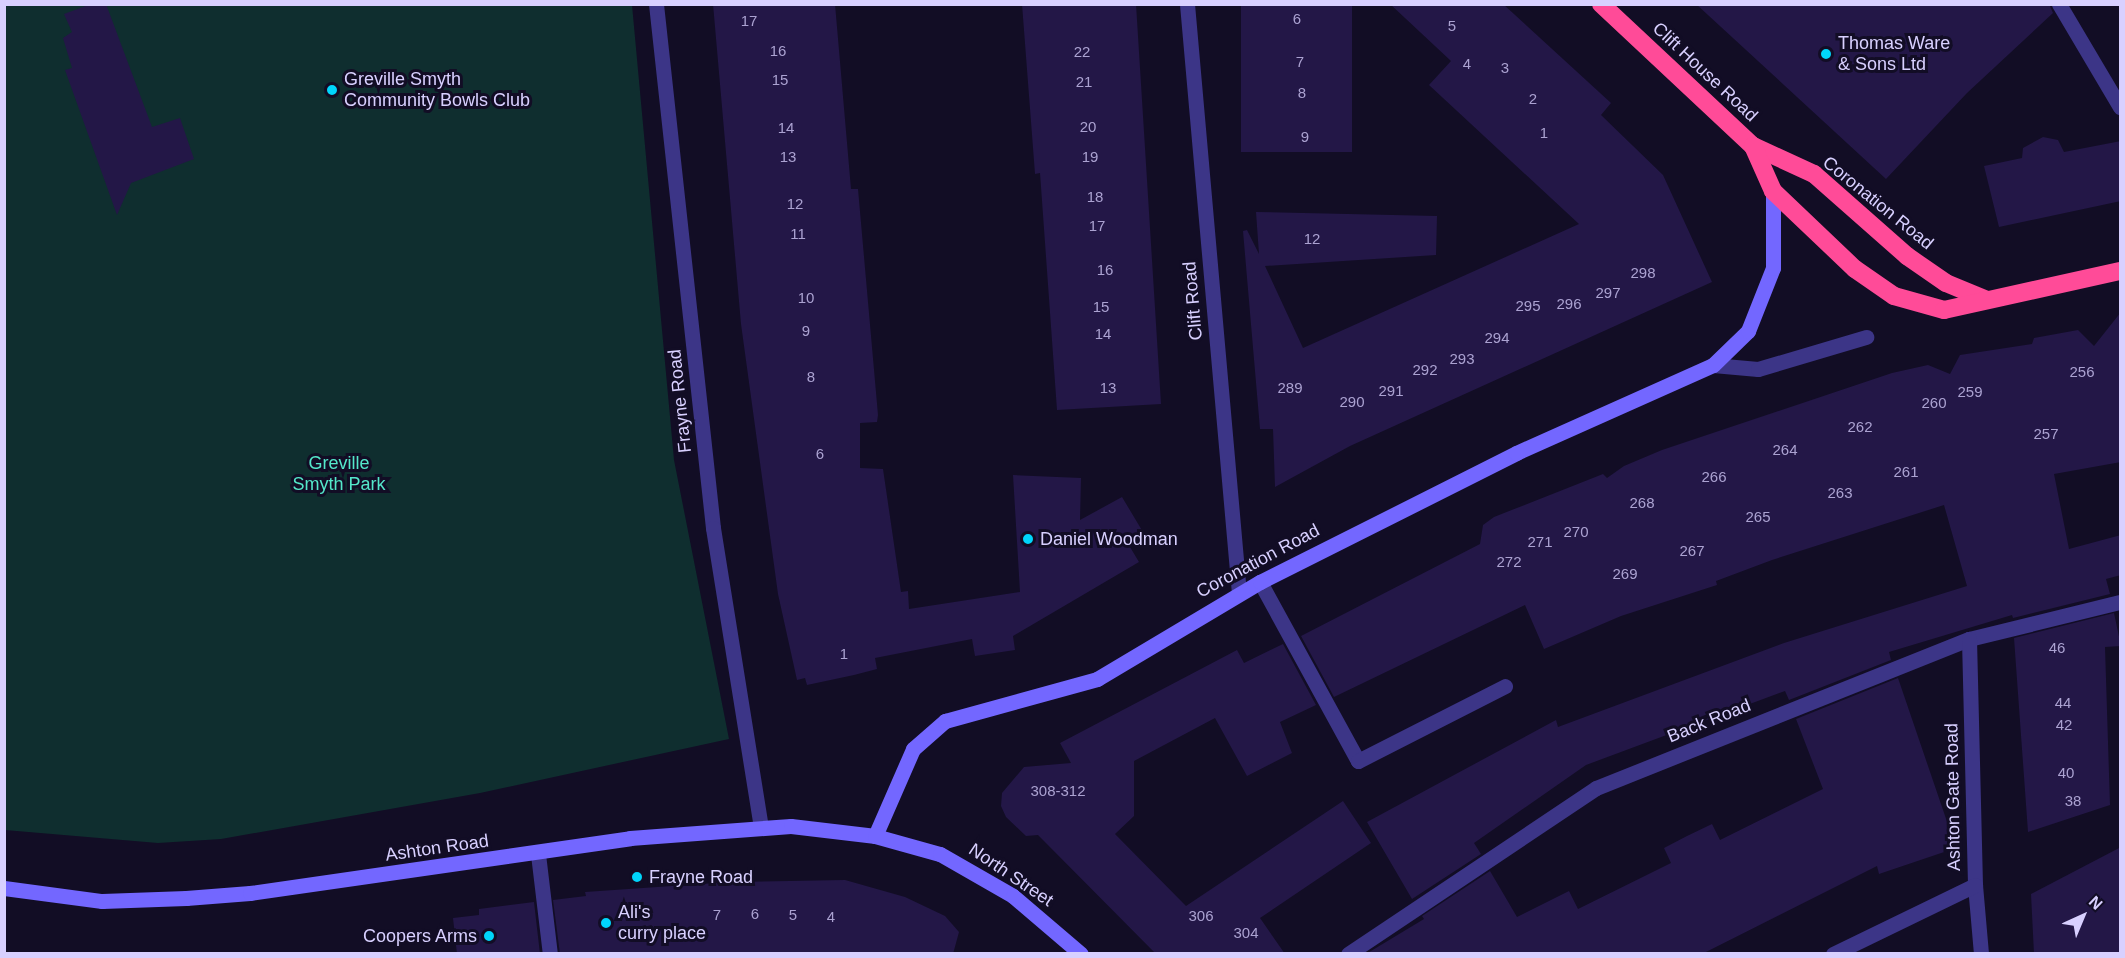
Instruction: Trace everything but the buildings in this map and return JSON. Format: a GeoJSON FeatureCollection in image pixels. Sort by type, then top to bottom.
{"type":"FeatureCollection","features":[{"type":"Feature","properties":{"kind":"highway","name":"Clift House Road"},"geometry":{"type":"LineString","coordinates":[[1601,4],[1753,146]]}},
{"type":"Feature","properties":{"kind":"highway","name":"Coronation Road"},"geometry":{"type":"LineString","coordinates":[[1753,146],[1773,191],[1855,269],[1894,296],[1944,310],[1987,300],[2023,296],[2121,270]]}},
{"type":"Feature","properties":{"kind":"highway","name":"Coronation Road"},"geometry":{"type":"LineString","coordinates":[[1753,146],[1814,174],[1906,256],[1946,283],[1987,300]]}},
{"type":"Feature","properties":{"kind":"main road","name":"Coronation Road"},"geometry":{"type":"LineString","coordinates":[[875,836],[904,765],[934,728],[945,721],[1097,679],[1260,582],[1516,453],[1713,365],[1748,331],[1773,268],[1773,191]]}},
{"type":"Feature","properties":{"kind":"main road","name":"Ashton Road"},"geometry":{"type":"LineString","coordinates":[[4,888],[102,901],[186,898],[537,854],[630,838],[761,827],[821,828],[875,836]]}},
{"type":"Feature","properties":{"kind":"main road","name":"North Street"},"geometry":{"type":"LineString","coordinates":[[875,836],[939,854],[975,872],[1046,922],[1081,954]]}},
{"type":"Feature","properties":{"kind":"street","name":"Frayne Road"},"geometry":{"type":"LineString","coordinates":[[656,4],[713,528],[761,827]]}},
{"type":"Feature","properties":{"kind":"street","name":"Clift Road"},"geometry":{"type":"LineString","coordinates":[[1187,4],[1239,594]]}},
{"type":"Feature","properties":{"kind":"street"},"geometry":{"type":"LineString","coordinates":[[2059,4],[2121,107]]}},
{"type":"Feature","properties":{"kind":"street","name":"Coronation Road"},"geometry":{"type":"LineString","coordinates":[[1713,365],[1758,369],[1866,337]]}},
{"type":"Feature","properties":{"kind":"street"},"geometry":{"type":"LineString","coordinates":[[1260,582],[1358,761],[1505,686]]}},
{"type":"Feature","properties":{"kind":"street","name":"Back Road"},"geometry":{"type":"LineString","coordinates":[[1348,954],[1596,788],[1969,639],[2121,602]]}},
{"type":"Feature","properties":{"kind":"street","name":"Ashton Gate Road"},"geometry":{"type":"LineString","coordinates":[[1969,639],[1975,885],[1981,954]]}},
{"type":"Feature","properties":{"kind":"street"},"geometry":{"type":"LineString","coordinates":[[537,854],[550,954]]}},
{"type":"Feature","properties":{"kind":"street"},"geometry":{"type":"LineString","coordinates":[[1833,954],[1975,885]]}},
{"type":"Feature","properties":{"kind":"green space","name":"Greville Smyth Park"},"geometry":{"type":"Polygon","coordinates":[[[5,5],[632,5],[674,460],[729,739],[480,793],[221,839],[158,843],[5,830],[5,5]]]}},
{"type":"Feature","properties":{"kind":"place","name":"Thomas Ware & Sons Ltd"},"geometry":{"type":"Point","coordinates":[1826,54]}},
{"type":"Feature","properties":{"kind":"place","name":"Greville Smyth Community Bowls Club"},"geometry":{"type":"Point","coordinates":[332,90]}},
{"type":"Feature","properties":{"kind":"place","name":"Daniel Woodman"},"geometry":{"type":"Point","coordinates":[1028,539]}},
{"type":"Feature","properties":{"kind":"place","name":"Frayne Road"},"geometry":{"type":"Point","coordinates":[637,877]}},
{"type":"Feature","properties":{"kind":"place","name":"Ali's curry place"},"geometry":{"type":"Point","coordinates":[606,923]}},
{"type":"Feature","properties":{"kind":"place","name":"Coopers Arms"},"geometry":{"type":"Point","coordinates":[489,936]}}]}
